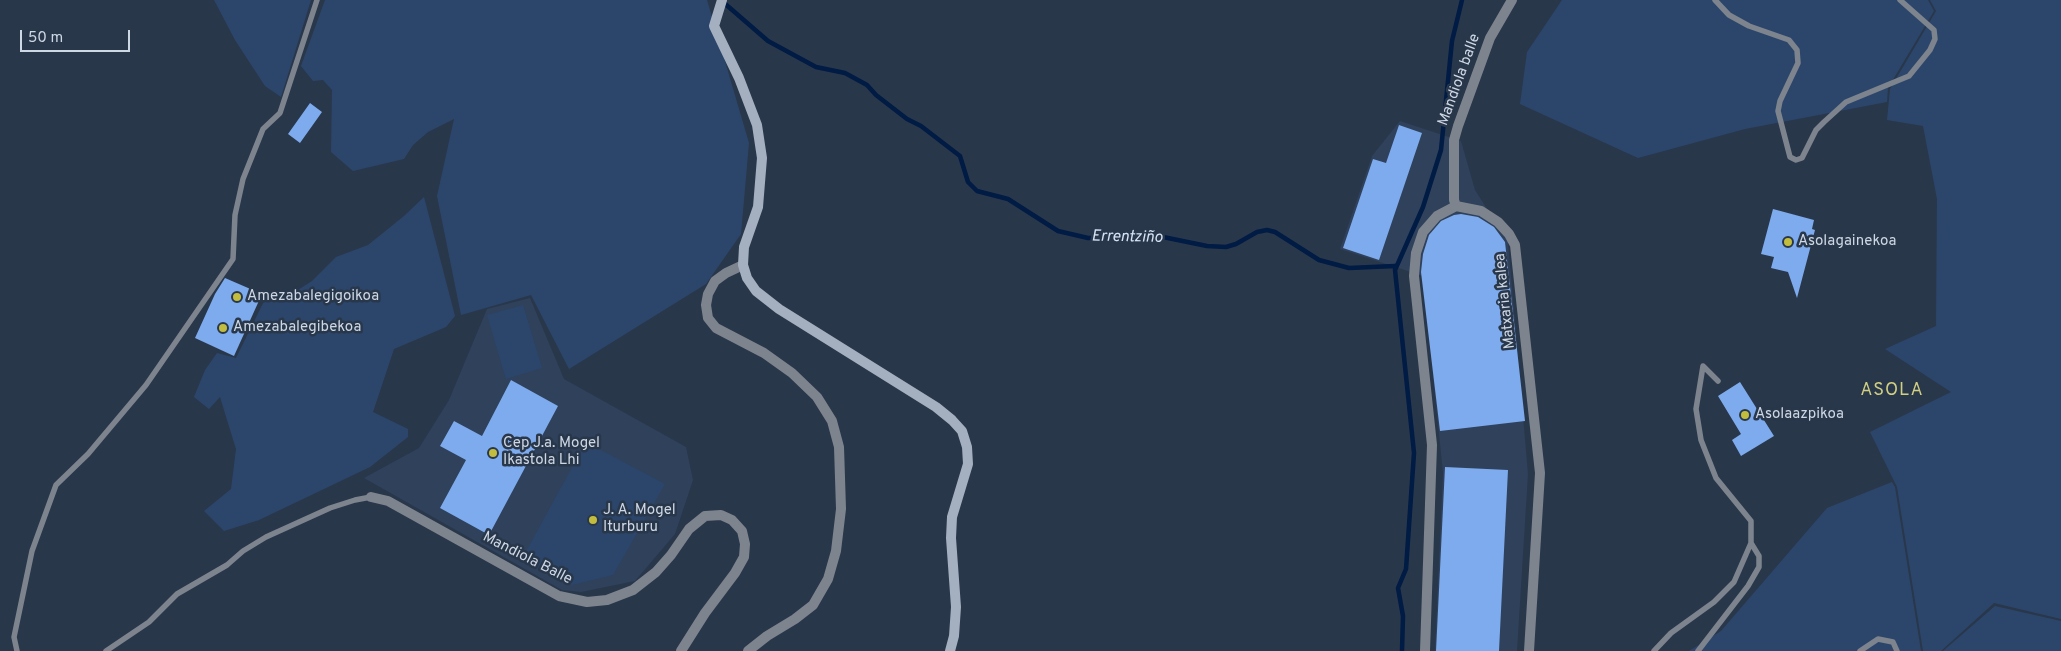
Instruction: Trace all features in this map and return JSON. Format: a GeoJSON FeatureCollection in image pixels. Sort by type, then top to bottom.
{"type":"FeatureCollection","features":[{"type":"Feature","properties":{"kind":"street"},"geometry":{"type":"LineString","coordinates":[[722,0],[714,26],[739,78],[757,125],[762,158],[758,207],[744,247],[743,265],[747,278],[756,291],[779,309],[936,407],[962,431],[968,447],[968,464],[952,517],[951,538],[956,607],[954,636],[950,651]]}},
{"type":"Feature","properties":{"kind":"street","name":"Mandiola balle"},"geometry":{"type":"LineString","coordinates":[[1456,206],[1454,200],[1454,140],[1490,38],[1512,0]]}},
{"type":"Feature","properties":{"kind":"street"},"geometry":{"type":"LineString","coordinates":[[1425,651],[1432,445],[1414,276],[1416,253],[1423,232],[1436,216],[1456,206]]}},
{"type":"Feature","properties":{"kind":"street","name":"Matxaria kalea"},"geometry":{"type":"LineString","coordinates":[[1456,206],[1481,211],[1498,222],[1515,245],[1540,472],[1529,651]]}},
{"type":"Feature","properties":{"kind":"street"},"geometry":{"type":"LineString","coordinates":[[743,265],[715,281],[708,294],[706,305],[708,318],[716,328],[764,353],[792,373],[817,397],[832,421],[839,447],[841,509],[836,551],[828,580],[813,605],[795,620],[767,636],[748,651]]}},
{"type":"Feature","properties":{"kind":"street","name":"Mandiola Balle"},"geometry":{"type":"LineString","coordinates":[[372,498],[388,501],[559,596],[587,602],[607,600],[633,590],[656,572],[671,555],[689,529],[705,516],[721,515],[732,520],[742,531],[745,544],[744,557],[736,573],[705,613],[681,651]]}},
{"type":"Feature","properties":{"kind":"lane"},"geometry":{"type":"LineString","coordinates":[[17,651],[14,637],[32,551],[56,485],[88,454],[146,385],[233,259],[235,215],[243,179],[263,129],[280,112],[317,0]]}},
{"type":"Feature","properties":{"kind":"lane"},"geometry":{"type":"LineString","coordinates":[[1715,0],[1729,15],[1749,26],[1789,40],[1796,50],[1798,63],[1780,101],[1778,111],[1790,157],[1796,160],[1802,158],[1820,126],[1846,102],[1909,76],[1930,50],[1935,39],[1934,30],[1900,0]]}},
{"type":"Feature","properties":{"kind":"lane"},"geometry":{"type":"LineString","coordinates":[[1654,651],[1671,633],[1714,602],[1734,582],[1751,543],[1751,521],[1716,478],[1701,440],[1696,409],[1703,366],[1718,381]]}},
{"type":"Feature","properties":{"kind":"lane"},"geometry":{"type":"LineString","coordinates":[[106,651],[149,622],[177,594],[227,565],[243,551],[266,537],[330,508],[355,500],[372,498]]}},
{"type":"Feature","properties":{"kind":"lane"},"geometry":{"type":"LineString","coordinates":[[1698,651],[1748,586],[1759,568],[1759,556],[1751,543]]}},
{"type":"Feature","properties":{"kind":"lane"},"geometry":{"type":"LineString","coordinates":[[1860,651],[1878,639],[1893,642],[1897,651]]}},
{"type":"Feature","properties":{"kind":"shaded area"},"geometry":{"type":"Polygon","coordinates":[[[214,0],[311,0],[281,97],[265,86],[235,40],[214,0]]]}},
{"type":"Feature","properties":{"kind":"shaded area"},"geometry":{"type":"Polygon","coordinates":[[[325,0],[707,0],[749,143],[741,234],[706,284],[569,369],[531,295],[461,315],[437,196],[454,119],[428,132],[413,145],[404,159],[353,171],[331,152],[332,90],[323,80],[313,81],[301,66],[325,0]]]}},
{"type":"Feature","properties":{"kind":"shaded area"},"geometry":{"type":"Polygon","coordinates":[[[1562,0],[1928,0],[1934,11],[1888,88],[1887,102],[1745,129],[1638,158],[1520,104],[1527,52],[1562,0]]]}},
{"type":"Feature","properties":{"kind":"shaded area"},"geometry":{"type":"Polygon","coordinates":[[[1930,0],[2061,0],[2061,619],[1994,603],[1941,651],[1923,651],[1897,487],[1870,432],[1951,392],[1885,349],[1936,326],[1937,199],[1923,126],[1887,120],[1890,89],[1936,11],[1930,0]]]}},
{"type":"Feature","properties":{"kind":"shaded area"},"geometry":{"type":"Polygon","coordinates":[[[1400,121],[1461,141],[1475,190],[1508,242],[1528,474],[1517,651],[1435,651],[1443,473],[1423,276],[1340,249],[1372,156],[1400,121]]]}},
{"type":"Feature","properties":{"kind":"shaded area"},"geometry":{"type":"Polygon","coordinates":[[[424,197],[455,316],[446,327],[394,349],[373,412],[408,429],[408,437],[370,467],[259,520],[224,531],[204,511],[231,489],[236,449],[220,397],[209,409],[194,397],[205,370],[217,353],[236,358],[269,291],[290,295],[312,281],[336,257],[368,245],[424,197]]]}},
{"type":"Feature","properties":{"kind":"shaded area","name":"J. A. Mogel Iturburu"},"geometry":{"type":"Polygon","coordinates":[[[530,298],[564,379],[686,447],[693,480],[675,534],[635,581],[581,592],[562,590],[364,478],[419,448],[449,400],[487,309],[530,298]]]}},
{"type":"Feature","properties":{"kind":"shaded area"},"geometry":{"type":"Polygon","coordinates":[[[523,305],[542,368],[506,379],[487,315],[523,305]]]}},
{"type":"Feature","properties":{"kind":"shaded area","name":"J. A. Mogel Iturburu"},"geometry":{"type":"Polygon","coordinates":[[[586,442],[665,484],[613,575],[572,585],[523,557],[586,442]]]}},
{"type":"Feature","properties":{"kind":"shaded area"},"geometry":{"type":"Polygon","coordinates":[[[1892,482],[1895,487],[1921,651],[1689,651],[1721,631],[1827,508],[1892,482]]]}},
{"type":"Feature","properties":{"kind":"shaded area"},"geometry":{"type":"Polygon","coordinates":[[[1995,606],[2061,621],[2061,651],[1943,651],[1995,606]]]}},
{"type":"Feature","properties":{"kind":"building"},"geometry":{"type":"Polygon","coordinates":[[[310,103],[322,112],[300,143],[288,134],[310,103]]]}},
{"type":"Feature","properties":{"kind":"building"},"geometry":{"type":"Polygon","coordinates":[[[1399,125],[1422,133],[1379,260],[1343,248],[1373,159],[1386,163],[1399,125]]]}},
{"type":"Feature","properties":{"kind":"building","name":"Asolagainekoa"},"geometry":{"type":"Polygon","coordinates":[[[1773,209],[1814,220],[1812,229],[1815,230],[1797,298],[1788,272],[1771,268],[1774,257],[1761,254],[1773,209]]]}},
{"type":"Feature","properties":{"kind":"building"},"geometry":{"type":"Polygon","coordinates":[[[1461,214],[1478,217],[1494,227],[1505,242],[1525,421],[1440,431],[1421,272],[1423,254],[1429,235],[1441,221],[1461,214]]]}},
{"type":"Feature","properties":{"kind":"building","name":"Amezabalegibekoa"},"geometry":{"type":"Polygon","coordinates":[[[225,278],[262,294],[234,356],[195,338],[215,294],[225,278]]]}},
{"type":"Feature","properties":{"kind":"building","name":"Cep J.a. Mogel Ikastola Lhi"},"geometry":{"type":"Polygon","coordinates":[[[511,380],[558,406],[489,535],[440,508],[466,460],[440,446],[454,421],[482,436],[511,380]]]}},
{"type":"Feature","properties":{"kind":"building","name":"Asolaazpikoa"},"geometry":{"type":"Polygon","coordinates":[[[1740,382],[1774,436],[1741,456],[1732,440],[1741,434],[1718,396],[1740,382]]]}},
{"type":"Feature","properties":{"kind":"building"},"geometry":{"type":"Polygon","coordinates":[[[1445,467],[1508,470],[1499,651],[1436,651],[1445,467]]]}},
{"type":"Feature","properties":{"kind":"waterway"},"geometry":{"type":"LineString","coordinates":[[1402,651],[1403,616],[1398,588],[1406,569],[1414,453],[1395,270],[1423,207],[1441,150],[1452,41],[1462,0]]}},
{"type":"Feature","properties":{"kind":"waterway","name":"Errentziño"},"geometry":{"type":"LineString","coordinates":[[723,2],[768,41],[816,67],[845,73],[867,85],[876,95],[907,119],[921,126],[960,156],[968,182],[977,191],[1008,199],[1058,231],[1088,238],[1163,237],[1207,246],[1226,247],[1236,244],[1257,232],[1267,230],[1275,232],[1319,260],[1349,268],[1395,266]]}},
{"type":"Feature","properties":{"kind":"place","name":"Asolagainekoa"},"geometry":{"type":"Point","coordinates":[1788,242]}},
{"type":"Feature","properties":{"kind":"place","name":"Amezabalegigoikoa"},"geometry":{"type":"Point","coordinates":[237,297]}},
{"type":"Feature","properties":{"kind":"place","name":"Amezabalegibekoa"},"geometry":{"type":"Point","coordinates":[223,328]}},
{"type":"Feature","properties":{"kind":"place","name":"Asolaazpikoa"},"geometry":{"type":"Point","coordinates":[1745,415]}},
{"type":"Feature","properties":{"kind":"place","name":"Cep J.a. Mogel Ikastola Lhi"},"geometry":{"type":"Point","coordinates":[493,453]}},
{"type":"Feature","properties":{"kind":"place","name":"J. A. Mogel Iturburu"},"geometry":{"type":"Point","coordinates":[593,520]}},
{"type":"Feature","properties":{"kind":"district","name":"ASOLA"},"geometry":{"type":"Point","coordinates":[1892,391]}}]}
